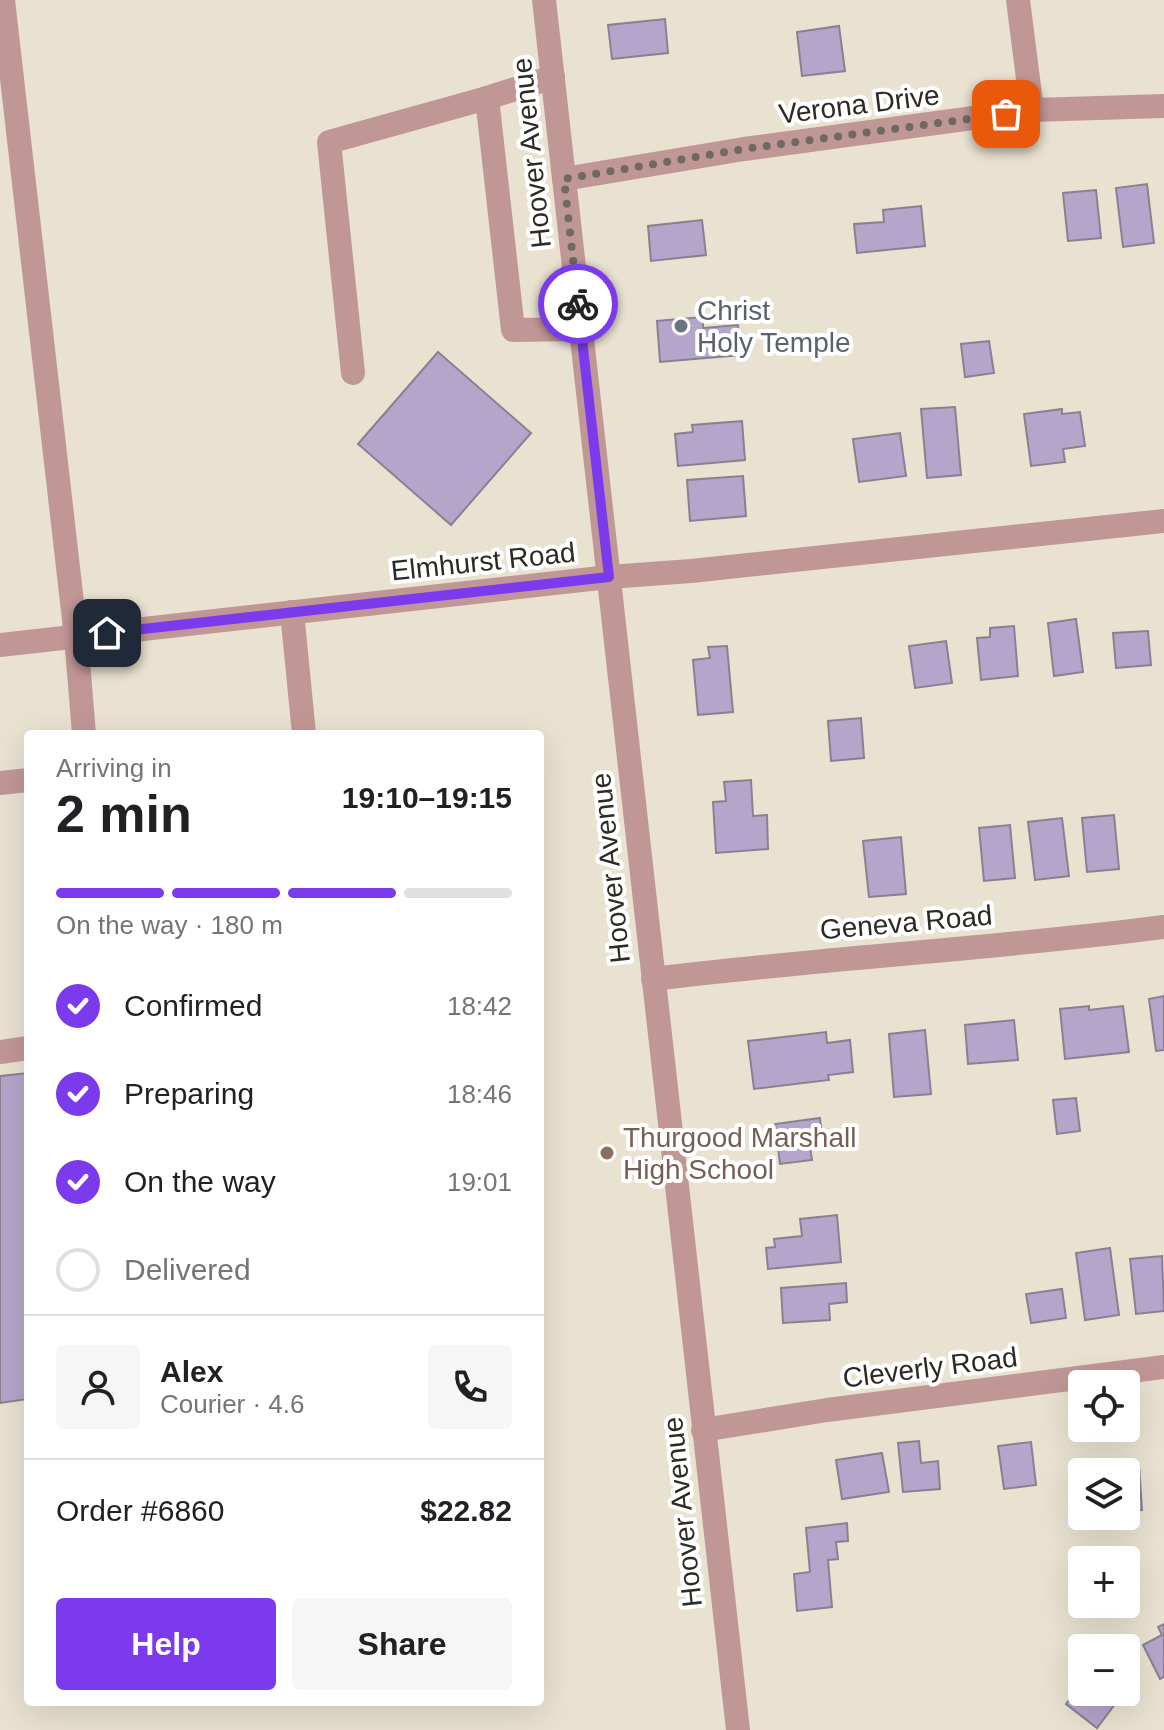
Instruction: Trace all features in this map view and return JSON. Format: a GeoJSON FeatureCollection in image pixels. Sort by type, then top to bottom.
{"type":"FeatureCollection","features":[{"type":"Feature","properties":{"kind":"street"},"geometry":{"type":"LineString","coordinates":[[3,0],[76,637],[84,730]]}},
{"type":"Feature","properties":{"kind":"street","name":"Hoover Avenue"},"geometry":{"type":"LineString","coordinates":[[544,0],[738,1730]]}},
{"type":"Feature","properties":{"kind":"street"},"geometry":{"type":"LineString","coordinates":[[1018,0],[1032,110]]}},
{"type":"Feature","properties":{"kind":"street"},"geometry":{"type":"LineString","coordinates":[[353,373],[329,142],[553,77]]}},
{"type":"Feature","properties":{"kind":"street"},"geometry":{"type":"LineString","coordinates":[[487,98],[513,330],[581,329]]}},
{"type":"Feature","properties":{"kind":"street","name":"Verona Drive"},"geometry":{"type":"LineString","coordinates":[[564,179],[744,149],[1032,110],[1164,106]]}},
{"type":"Feature","properties":{"kind":"street","name":"Elmhurst Road"},"geometry":{"type":"LineString","coordinates":[[0,645],[609,577],[1164,521]]}},
{"type":"Feature","properties":{"kind":"street"},"geometry":{"type":"LineString","coordinates":[[292,612],[304,730]]}},
{"type":"Feature","properties":{"kind":"street"},"geometry":{"type":"LineString","coordinates":[[0,783],[24,780]]}},
{"type":"Feature","properties":{"kind":"street","name":"Geneva Road"},"geometry":{"type":"LineString","coordinates":[[653,979],[1164,927]]}},
{"type":"Feature","properties":{"kind":"street"},"geometry":{"type":"LineString","coordinates":[[0,1052],[24,1049]]}},
{"type":"Feature","properties":{"kind":"street","name":"Cleverly Road"},"geometry":{"type":"LineString","coordinates":[[703,1430],[827,1410],[1164,1367]]}},
{"type":"Feature","properties":{"kind":"building"},"geometry":{"type":"Polygon","coordinates":[[[665,19],[668,53],[612,59],[608,25],[665,19]]]}},
{"type":"Feature","properties":{"kind":"building"},"geometry":{"type":"Polygon","coordinates":[[[839,26],[845,71],[802,76],[797,32],[839,26]]]}},
{"type":"Feature","properties":{"kind":"building"},"geometry":{"type":"Polygon","coordinates":[[[1147,184],[1154,243],[1123,247],[1116,188],[1147,184]]]}},
{"type":"Feature","properties":{"kind":"building"},"geometry":{"type":"Polygon","coordinates":[[[1096,190],[1101,238],[1068,241],[1063,193],[1096,190]]]}},
{"type":"Feature","properties":{"kind":"building"},"geometry":{"type":"Polygon","coordinates":[[[921,206],[925,246],[857,253],[854,224],[884,222],[883,210],[921,206]]]}},
{"type":"Feature","properties":{"kind":"building"},"geometry":{"type":"Polygon","coordinates":[[[702,220],[706,255],[651,261],[648,226],[702,220]]]}},
{"type":"Feature","properties":{"kind":"building"},"geometry":{"type":"Polygon","coordinates":[[[703,317],[703,328],[738,325],[741,355],[660,362],[657,321],[703,317]]]}},
{"type":"Feature","properties":{"kind":"building"},"geometry":{"type":"Polygon","coordinates":[[[989,341],[994,373],[965,377],[961,344],[989,341]]]}},
{"type":"Feature","properties":{"kind":"building"},"geometry":{"type":"Polygon","coordinates":[[[438,352],[531,433],[451,525],[358,444],[438,352]]]}},
{"type":"Feature","properties":{"kind":"building"},"geometry":{"type":"Polygon","coordinates":[[[955,407],[961,475],[927,478],[921,409],[955,407]]]}},
{"type":"Feature","properties":{"kind":"building"},"geometry":{"type":"Polygon","coordinates":[[[1062,409],[1062,414],[1080,412],[1085,446],[1063,449],[1065,462],[1031,466],[1024,414],[1062,409]]]}},
{"type":"Feature","properties":{"kind":"building"},"geometry":{"type":"Polygon","coordinates":[[[742,421],[745,460],[678,466],[675,434],[693,432],[692,425],[742,421]]]}},
{"type":"Feature","properties":{"kind":"building"},"geometry":{"type":"Polygon","coordinates":[[[900,433],[906,476],[859,482],[853,439],[900,433]]]}},
{"type":"Feature","properties":{"kind":"building"},"geometry":{"type":"Polygon","coordinates":[[[743,476],[746,516],[690,521],[687,480],[743,476]]]}},
{"type":"Feature","properties":{"kind":"building"},"geometry":{"type":"Polygon","coordinates":[[[1076,619],[1083,672],[1054,676],[1048,623],[1076,619]]]}},
{"type":"Feature","properties":{"kind":"building"},"geometry":{"type":"Polygon","coordinates":[[[1014,626],[1018,676],[981,680],[977,638],[990,637],[990,628],[1014,626]]]}},
{"type":"Feature","properties":{"kind":"building"},"geometry":{"type":"Polygon","coordinates":[[[1148,631],[1151,665],[1116,668],[1113,633],[1148,631]]]}},
{"type":"Feature","properties":{"kind":"building"},"geometry":{"type":"Polygon","coordinates":[[[946,641],[952,683],[915,688],[909,646],[946,641]]]}},
{"type":"Feature","properties":{"kind":"building"},"geometry":{"type":"Polygon","coordinates":[[[727,646],[733,712],[698,715],[693,660],[710,658],[708,647],[727,646]]]}},
{"type":"Feature","properties":{"kind":"building"},"geometry":{"type":"Polygon","coordinates":[[[861,718],[864,758],[831,761],[828,721],[861,718]]]}},
{"type":"Feature","properties":{"kind":"building"},"geometry":{"type":"Polygon","coordinates":[[[751,780],[753,816],[767,815],[768,849],[716,853],[713,802],[726,801],[724,782],[751,780]]]}},
{"type":"Feature","properties":{"kind":"building"},"geometry":{"type":"Polygon","coordinates":[[[1114,815],[1119,869],[1087,872],[1082,818],[1114,815]]]}},
{"type":"Feature","properties":{"kind":"building"},"geometry":{"type":"Polygon","coordinates":[[[1062,818],[1069,876],[1035,880],[1028,822],[1062,818]]]}},
{"type":"Feature","properties":{"kind":"building"},"geometry":{"type":"Polygon","coordinates":[[[1010,825],[1015,878],[984,881],[979,828],[1010,825]]]}},
{"type":"Feature","properties":{"kind":"building"},"geometry":{"type":"Polygon","coordinates":[[[901,837],[906,894],[869,897],[863,841],[901,837]]]}},
{"type":"Feature","properties":{"kind":"building"},"geometry":{"type":"Polygon","coordinates":[[[1164,996],[1164,1050],[1156,1051],[1149,999],[1164,996]]]}},
{"type":"Feature","properties":{"kind":"building"},"geometry":{"type":"Polygon","coordinates":[[[1089,1006],[1089,1010],[1123,1006],[1129,1052],[1065,1059],[1060,1009],[1089,1006]]]}},
{"type":"Feature","properties":{"kind":"building"},"geometry":{"type":"Polygon","coordinates":[[[1014,1020],[1018,1060],[968,1064],[965,1025],[1014,1020]]]}},
{"type":"Feature","properties":{"kind":"building"},"geometry":{"type":"Polygon","coordinates":[[[925,1030],[931,1094],[894,1097],[889,1034],[925,1030]]]}},
{"type":"Feature","properties":{"kind":"building"},"geometry":{"type":"Polygon","coordinates":[[[826,1032],[827,1043],[850,1040],[853,1072],[828,1075],[829,1080],[754,1089],[748,1041],[826,1032]]]}},
{"type":"Feature","properties":{"kind":"building"},"geometry":{"type":"Polygon","coordinates":[[[24,1073],[24,1400],[0,1403],[0,1076],[24,1073]]]}},
{"type":"Feature","properties":{"kind":"building"},"geometry":{"type":"Polygon","coordinates":[[[1076,1098],[1080,1131],[1057,1134],[1053,1100],[1076,1098]]]}},
{"type":"Feature","properties":{"kind":"building"},"geometry":{"type":"Polygon","coordinates":[[[820,1118],[823,1145],[810,1147],[812,1160],[780,1164],[775,1124],[820,1118]]]}},
{"type":"Feature","properties":{"kind":"building"},"geometry":{"type":"Polygon","coordinates":[[[837,1215],[841,1262],[768,1269],[766,1248],[775,1247],[774,1239],[802,1236],[800,1219],[837,1215]]]}},
{"type":"Feature","properties":{"kind":"building"},"geometry":{"type":"Polygon","coordinates":[[[1110,1248],[1119,1315],[1085,1320],[1076,1253],[1110,1248]]]}},
{"type":"Feature","properties":{"kind":"building"},"geometry":{"type":"Polygon","coordinates":[[[1162,1256],[1164,1311],[1136,1314],[1130,1259],[1162,1256]]]}},
{"type":"Feature","properties":{"kind":"building"},"geometry":{"type":"Polygon","coordinates":[[[846,1283],[847,1302],[829,1304],[830,1320],[783,1323],[781,1288],[846,1283]]]}},
{"type":"Feature","properties":{"kind":"building"},"geometry":{"type":"Polygon","coordinates":[[[1062,1289],[1066,1318],[1031,1323],[1026,1294],[1062,1289]]]}},
{"type":"Feature","properties":{"kind":"building"},"geometry":{"type":"Polygon","coordinates":[[[919,1441],[921,1463],[938,1461],[940,1489],[903,1492],[898,1443],[919,1441]]]}},
{"type":"Feature","properties":{"kind":"building"},"geometry":{"type":"Polygon","coordinates":[[[1031,1442],[1036,1485],[1004,1489],[998,1446],[1031,1442]]]}},
{"type":"Feature","properties":{"kind":"building"},"geometry":{"type":"Polygon","coordinates":[[[882,1453],[889,1492],[842,1499],[836,1460],[882,1453]]]}},
{"type":"Feature","properties":{"kind":"building"},"geometry":{"type":"Polygon","coordinates":[[[847,1523],[848,1541],[836,1542],[838,1559],[828,1560],[832,1607],[797,1611],[794,1574],[810,1572],[806,1528],[847,1523]]]}},
{"type":"Feature","properties":{"kind":"building"},"geometry":{"type":"Polygon","coordinates":[[[1164,1624],[1164,1677],[1160,1679],[1143,1645],[1162,1635],[1158,1627],[1164,1624]]]}},
{"type":"Feature","properties":{"kind":"building"},"geometry":{"type":"Polygon","coordinates":[[[1069,1706],[1114,1706],[1097,1728],[1069,1706]]]}},
{"type":"Feature","properties":{"kind":"way so far"},"geometry":{"type":"LineString","coordinates":[[578,304],[564,179],[744,149],[1006,114]]}},
{"type":"Feature","properties":{"kind":"place","name":"Christ Holy Temple"},"geometry":{"type":"Point","coordinates":[681,326]}},
{"type":"Feature","properties":{"kind":"place","name":"Thurgood Marshall High School"},"geometry":{"type":"Point","coordinates":[607,1153]}},
{"type":"Feature","properties":{"kind":"route"},"geometry":{"type":"LineString","coordinates":[[107,633],[609,577],[578,304]]}}]}
